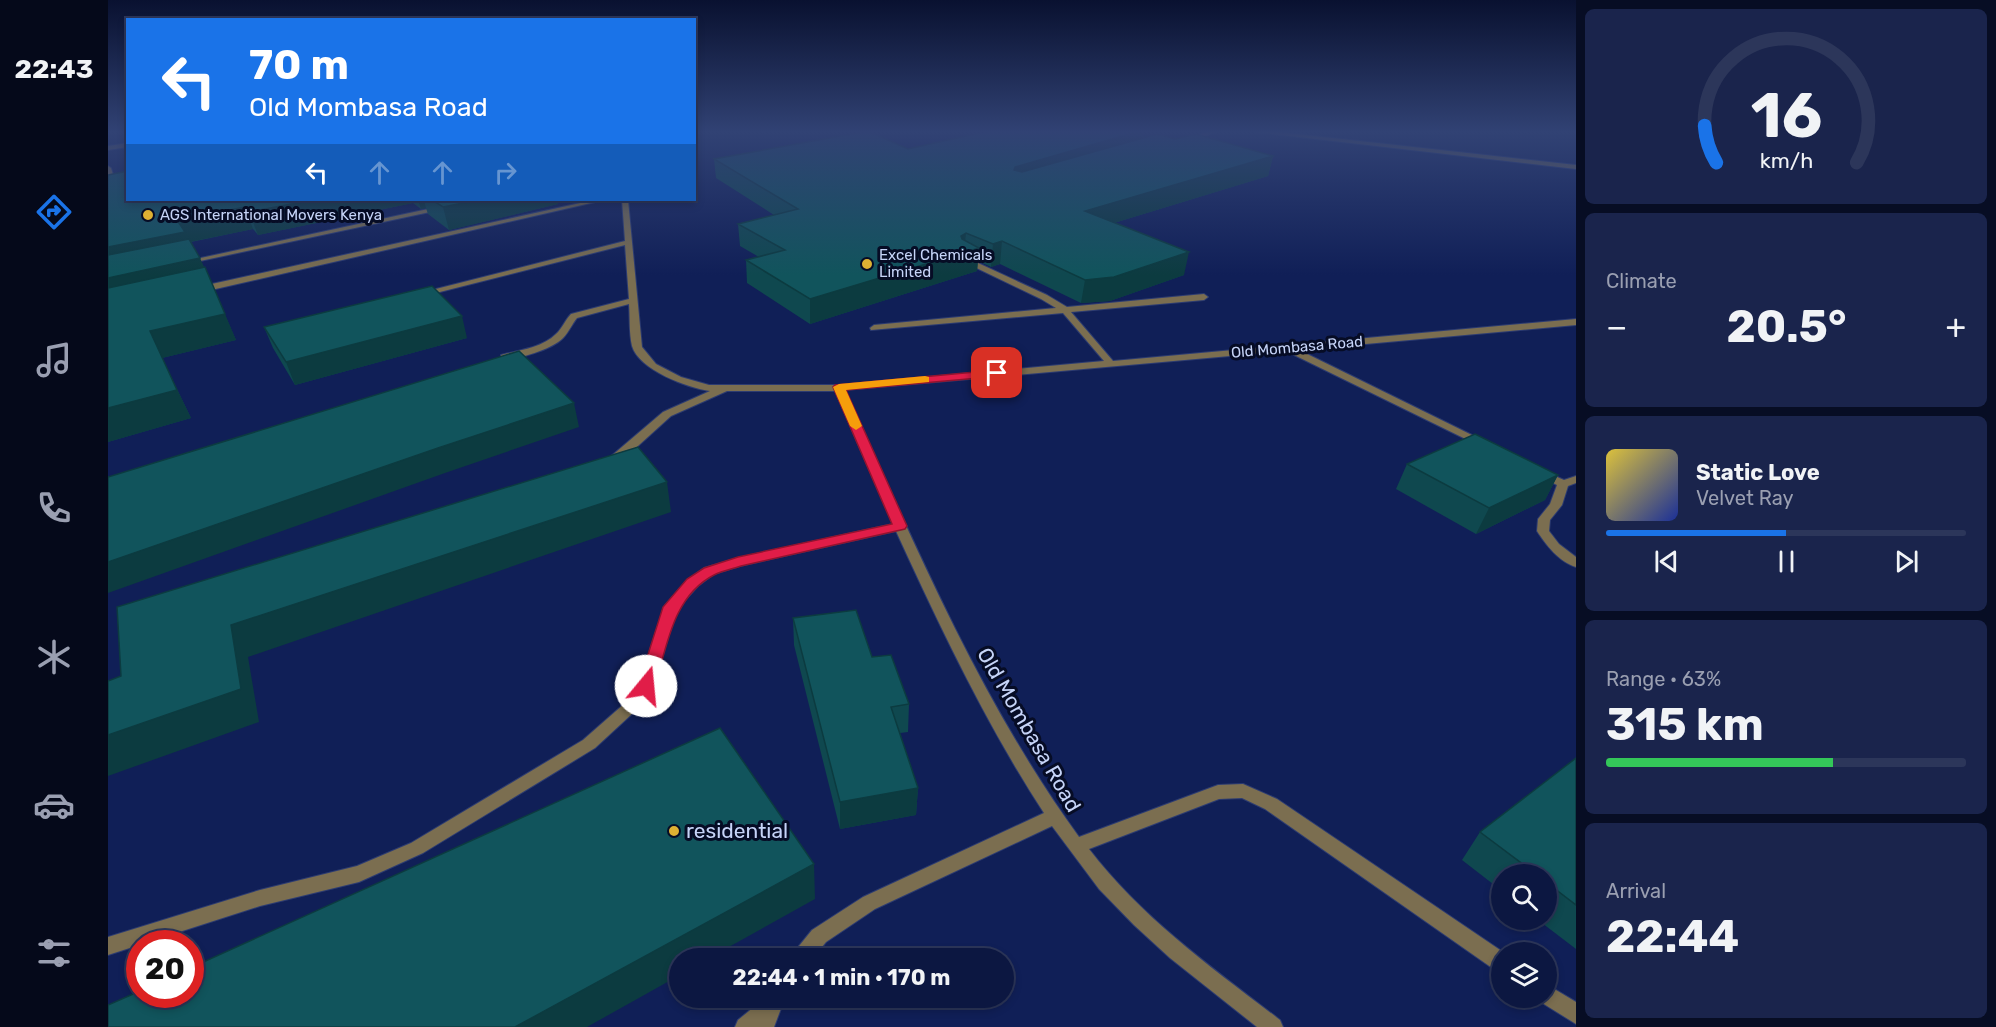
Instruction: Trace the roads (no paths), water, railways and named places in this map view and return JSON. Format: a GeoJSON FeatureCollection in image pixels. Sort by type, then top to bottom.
{"type":"FeatureCollection","features":[{"type":"Feature","properties":{"kind":"lane"},"geometry":{"type":"LineString","coordinates":[[112,179],[117,192]]}},
{"type":"Feature","properties":{"kind":"lane"},"geometry":{"type":"LineString","coordinates":[[108,194],[126,190]]}},
{"type":"Feature","properties":{"kind":"lane"},"geometry":{"type":"LineString","coordinates":[[187,293],[597,201]]}},
{"type":"Feature","properties":{"kind":"lane","name":"Old Mombasa Road"},"geometry":{"type":"LineString","coordinates":[[625,201],[637,347],[653,366],[678,379],[708,388],[839,387],[1576,322]]}},
{"type":"Feature","properties":{"kind":"lane"},"geometry":{"type":"LineString","coordinates":[[178,263],[446,207]]}},
{"type":"Feature","properties":{"kind":"lane"},"geometry":{"type":"LineString","coordinates":[[414,296],[628,242]]}},
{"type":"Feature","properties":{"kind":"lane"},"geometry":{"type":"LineString","coordinates":[[964,259],[1044,297],[1065,310],[1110,363]]}},
{"type":"Feature","properties":{"kind":"lane"},"geometry":{"type":"LineString","coordinates":[[874,328],[1204,297]]}},
{"type":"Feature","properties":{"kind":"lane"},"geometry":{"type":"LineString","coordinates":[[492,360],[548,344],[560,336],[569,320],[574,316],[633,300]]}},
{"type":"Feature","properties":{"kind":"lane"},"geometry":{"type":"LineString","coordinates":[[1287,348],[1489,447]]}},
{"type":"Feature","properties":{"kind":"lane","name":"Old Mombasa Road"},"geometry":{"type":"LineString","coordinates":[[839,387],[900,526],[963,660],[1053,817],[1122,902],[1190,963],[1273,1027]]}},
{"type":"Feature","properties":{"kind":"lane"},"geometry":{"type":"LineString","coordinates":[[603,463],[624,453],[668,414],[724,388]]}},
{"type":"Feature","properties":{"kind":"lane"},"geometry":{"type":"LineString","coordinates":[[1531,468],[1563,484],[1576,479]]}},
{"type":"Feature","properties":{"kind":"lane"},"geometry":{"type":"LineString","coordinates":[[1563,484],[1556,505],[1544,519],[1543,531],[1555,547],[1576,563]]}},
{"type":"Feature","properties":{"kind":"lane"},"geometry":{"type":"LineString","coordinates":[[108,946],[260,898],[359,874],[417,848],[589,744],[629,708],[646,686],[671,607],[693,583],[709,571],[738,562],[900,526]]}},
{"type":"Feature","properties":{"kind":"lane"},"geometry":{"type":"LineString","coordinates":[[1077,846],[1218,792],[1243,791],[1271,804],[1491,955]]}},
{"type":"Feature","properties":{"kind":"lane"},"geometry":{"type":"LineString","coordinates":[[810,948],[819,936],[869,903],[1053,817]]}},
{"type":"Feature","properties":{"kind":"lane"},"geometry":{"type":"LineString","coordinates":[[1557,1001],[1576,1014]]}},
{"type":"Feature","properties":{"kind":"lane"},"geometry":{"type":"LineString","coordinates":[[745,1027],[766,1008]]}},
{"type":"Feature","properties":{"kind":"lane"},"geometry":{"type":"LineString","coordinates":[[764,1027],[771,1008]]}},
{"type":"Feature","properties":{"kind":"place","name":"AGS International Movers Kenya"},"geometry":{"type":"Point","coordinates":[148,215]}},
{"type":"Feature","properties":{"kind":"place","name":"Excel Chemicals Limited"},"geometry":{"type":"Point","coordinates":[867,264]}},
{"type":"Feature","properties":{"kind":"place","name":"residential"},"geometry":{"type":"Point","coordinates":[674,831]}}]}
